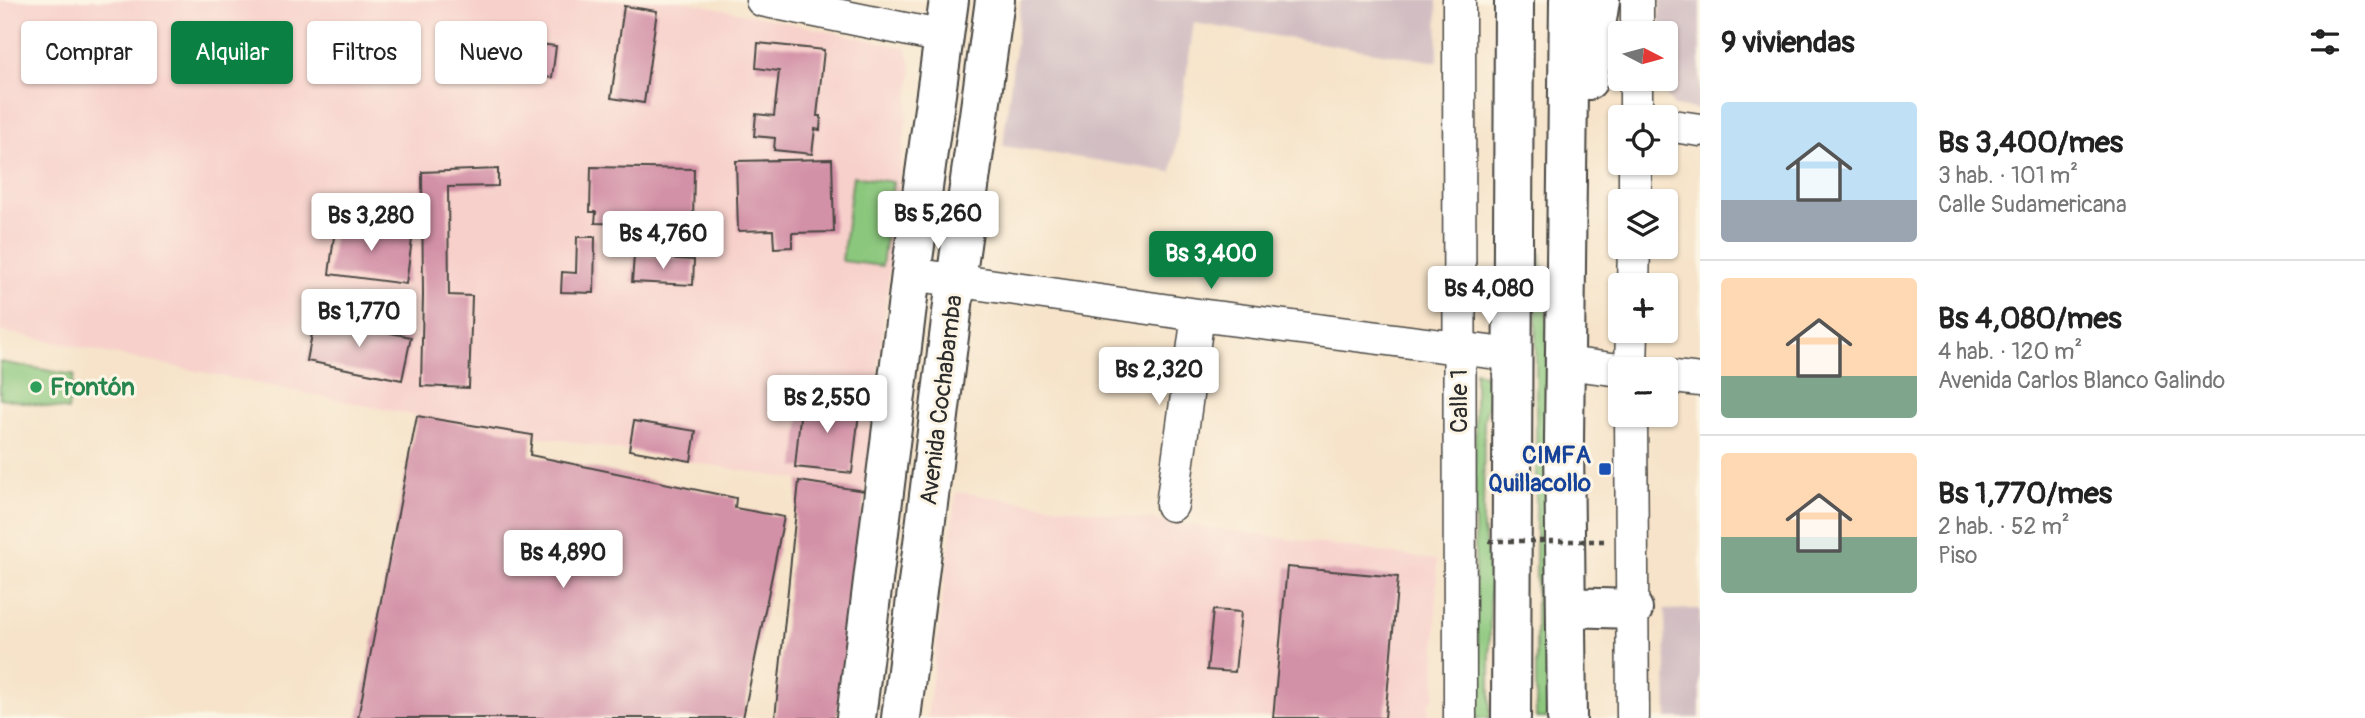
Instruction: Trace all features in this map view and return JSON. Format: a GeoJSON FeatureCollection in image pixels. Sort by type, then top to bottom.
{"type":"FeatureCollection","features":[{"type":"Feature","properties":{"kind":"main road","name":"Avenida Cochabamba"},"geometry":{"type":"LineString","coordinates":[[856,718],[911,274],[949,0]]}},
{"type":"Feature","properties":{"kind":"main road","name":"Avenida Cochabamba"},"geometry":{"type":"LineString","coordinates":[[901,718],[956,281],[995,0]]}},
{"type":"Feature","properties":{"kind":"main road"},"geometry":{"type":"LineString","coordinates":[[1511,718],[1514,0]]}},
{"type":"Feature","properties":{"kind":"main road"},"geometry":{"type":"LineString","coordinates":[[1567,718],[1565,228],[1569,0]]}},
{"type":"Feature","properties":{"kind":"main road"},"geometry":{"type":"LineString","coordinates":[[1565,228],[1600,0]]}},
{"type":"Feature","properties":{"kind":"main road"},"geometry":{"type":"LineString","coordinates":[[1566,607],[1633,608]]}},
{"type":"Feature","properties":{"kind":"street"},"geometry":{"type":"LineString","coordinates":[[762,0],[944,37]]}},
{"type":"Feature","properties":{"kind":"street","name":"Calle 1"},"geometry":{"type":"LineString","coordinates":[[1459,0],[1460,718]]}},
{"type":"Feature","properties":{"kind":"street"},"geometry":{"type":"LineString","coordinates":[[1636,21],[1637,0]]}},
{"type":"Feature","properties":{"kind":"street"},"geometry":{"type":"LineString","coordinates":[[1678,127],[1700,130]]}},
{"type":"Feature","properties":{"kind":"street"},"geometry":{"type":"LineString","coordinates":[[911,274],[1198,315],[1513,355]]}},
{"type":"Feature","properties":{"kind":"street"},"geometry":{"type":"LineString","coordinates":[[1172,505],[1198,315]]}},
{"type":"Feature","properties":{"kind":"street"},"geometry":{"type":"LineString","coordinates":[[1565,363],[1608,368]]}},
{"type":"Feature","properties":{"kind":"street"},"geometry":{"type":"LineString","coordinates":[[1678,377],[1700,380]]}},
{"type":"Feature","properties":{"kind":"street"},"geometry":{"type":"LineString","coordinates":[[1632,427],[1633,718]]}},
{"type":"Feature","properties":{"kind":"path"},"geometry":{"type":"LineString","coordinates":[[1489,541],[1605,541]]}},
{"type":"Feature","properties":{"kind":"shaded area"},"geometry":{"type":"Polygon","coordinates":[[[0,0],[680,0],[907,48],[912,69],[865,491],[417,416],[0,331],[0,0]]]}},
{"type":"Feature","properties":{"kind":"shaded area"},"geometry":{"type":"Polygon","coordinates":[[[1021,0],[1437,0],[1438,62],[1194,23],[1172,172],[1003,146],[1021,0]]]}},
{"type":"Feature","properties":{"kind":"shaded area"},"geometry":{"type":"Polygon","coordinates":[[[1660,0],[1700,0],[1700,110],[1673,105],[1663,91],[1678,91],[1678,21],[1659,21],[1660,0]]]}},
{"type":"Feature","properties":{"kind":"shaded area"},"geometry":{"type":"Polygon","coordinates":[[[956,492],[1437,560],[1435,696],[1429,703],[1428,718],[927,718],[956,492]]]}},
{"type":"Feature","properties":{"kind":"shaded area"},"geometry":{"type":"Polygon","coordinates":[[[1700,609],[1700,718],[1667,718],[1665,610],[1700,609]]]}},
{"type":"Feature","properties":{"kind":"green space"},"geometry":{"type":"Polygon","coordinates":[[[853,176],[893,182],[882,266],[842,261],[853,176]]]}},
{"type":"Feature","properties":{"kind":"green space"},"geometry":{"type":"Polygon","coordinates":[[[1541,252],[1547,312],[1547,718],[1536,718],[1536,311],[1541,252]]]}},
{"type":"Feature","properties":{"kind":"green space","name":"Frontón"},"geometry":{"type":"Polygon","coordinates":[[[0,362],[74,375],[68,410],[0,398],[0,362]]]}},
{"type":"Feature","properties":{"kind":"green space"},"geometry":{"type":"Polygon","coordinates":[[[1475,371],[1490,378],[1490,398],[1484,420],[1483,530],[1490,562],[1490,718],[1475,718],[1475,371]]]}},
{"type":"Feature","properties":{"kind":"building"},"geometry":{"type":"Polygon","coordinates":[[[624,6],[657,11],[644,103],[611,98],[624,6]]]}},
{"type":"Feature","properties":{"kind":"building"},"geometry":{"type":"Polygon","coordinates":[[[758,43],[824,50],[817,116],[821,116],[820,130],[815,129],[812,154],[774,150],[775,138],[754,136],[756,114],[774,116],[779,71],[756,68],[758,43]]]}},
{"type":"Feature","properties":{"kind":"building"},"geometry":{"type":"Polygon","coordinates":[[[547,45],[556,46],[552,78],[547,77],[547,45]]]}},
{"type":"Feature","properties":{"kind":"building"},"geometry":{"type":"Polygon","coordinates":[[[832,159],[834,232],[792,233],[792,247],[774,248],[773,230],[738,231],[736,161],[832,159]]]}},
{"type":"Feature","properties":{"kind":"building"},"geometry":{"type":"Polygon","coordinates":[[[591,167],[694,169],[693,225],[595,223],[596,212],[590,212],[591,167]]]}},
{"type":"Feature","properties":{"kind":"building"},"geometry":{"type":"Polygon","coordinates":[[[498,169],[498,186],[448,187],[449,295],[472,296],[469,388],[421,386],[422,172],[498,169]]]}},
{"type":"Feature","properties":{"kind":"building"},"geometry":{"type":"Polygon","coordinates":[[[336,222],[413,232],[406,284],[329,274],[336,222]]]}},
{"type":"Feature","properties":{"kind":"building"},"geometry":{"type":"Polygon","coordinates":[[[577,237],[595,237],[594,293],[561,292],[562,272],[576,273],[577,237]]]}},
{"type":"Feature","properties":{"kind":"building"},"geometry":{"type":"Polygon","coordinates":[[[634,256],[694,260],[693,285],[632,282],[634,256]]]}},
{"type":"Feature","properties":{"kind":"building"},"geometry":{"type":"Polygon","coordinates":[[[315,318],[411,337],[402,380],[307,361],[315,318]]]}},
{"type":"Feature","properties":{"kind":"building"},"geometry":{"type":"Polygon","coordinates":[[[802,397],[860,404],[852,473],[795,467],[802,397]]]}},
{"type":"Feature","properties":{"kind":"building"},"geometry":{"type":"Polygon","coordinates":[[[417,416],[532,435],[530,455],[736,498],[735,508],[784,517],[743,718],[358,718],[417,416]]]}},
{"type":"Feature","properties":{"kind":"building"},"geometry":{"type":"Polygon","coordinates":[[[634,421],[696,431],[691,461],[629,450],[634,421]]]}},
{"type":"Feature","properties":{"kind":"building"},"geometry":{"type":"Polygon","coordinates":[[[799,481],[865,491],[837,718],[775,718],[799,481]]]}},
{"type":"Feature","properties":{"kind":"building"},"geometry":{"type":"Polygon","coordinates":[[[1287,567],[1398,577],[1385,718],[1273,718],[1287,567]]]}},
{"type":"Feature","properties":{"kind":"building"},"geometry":{"type":"Polygon","coordinates":[[[1213,610],[1241,612],[1235,672],[1207,670],[1213,610]]]}},
{"type":"Feature","properties":{"kind":"place","name":"Frontón"},"geometry":{"type":"Point","coordinates":[36,387]}},
{"type":"Feature","properties":{"kind":"place","name":"CIMFA Quillacollo"},"geometry":{"type":"Point","coordinates":[1605,469]}}]}
